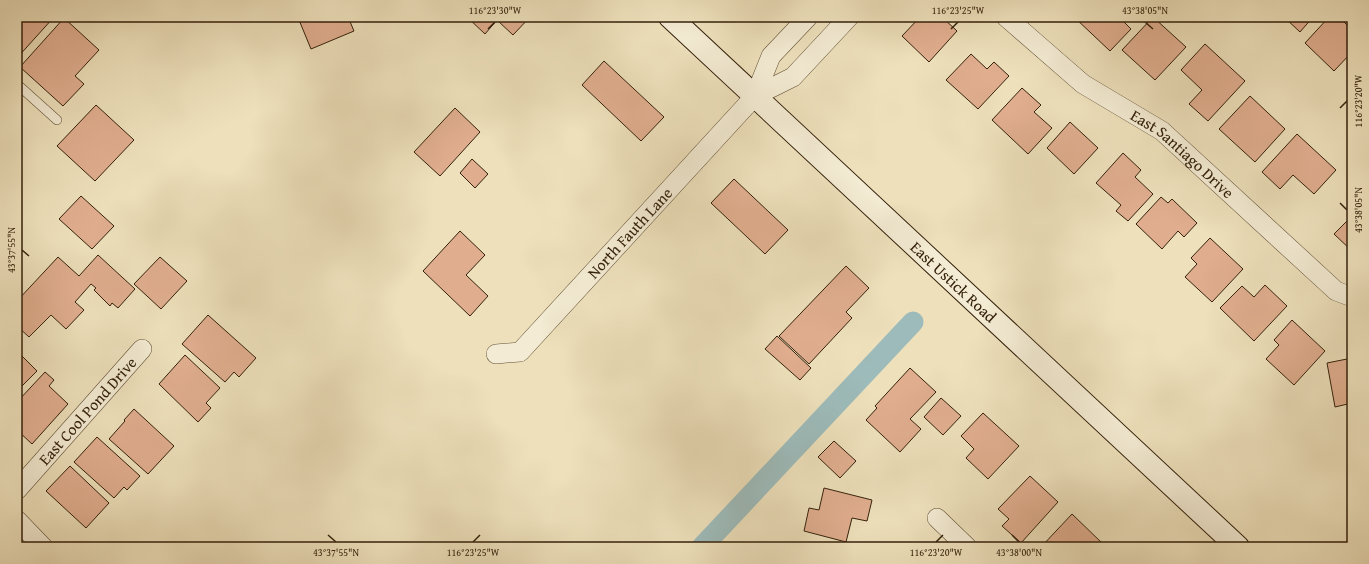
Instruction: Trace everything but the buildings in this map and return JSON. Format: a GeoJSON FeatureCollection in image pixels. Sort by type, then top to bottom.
{"type":"FeatureCollection","features":[{"type":"Feature","properties":{"kind":"main road","name":"East Ustick Road"},"geometry":{"type":"LineString","coordinates":[[670,17],[1238,547]]}},
{"type":"Feature","properties":{"kind":"street"},"geometry":{"type":"LineString","coordinates":[[754,96],[771,56],[808,17]]}},
{"type":"Feature","properties":{"kind":"street"},"geometry":{"type":"LineString","coordinates":[[754,96],[793,77],[849,17]]}},
{"type":"Feature","properties":{"kind":"street","name":"East Santiago Drive"},"geometry":{"type":"LineString","coordinates":[[1006,17],[1083,84],[1162,131],[1336,291],[1352,297]]}},
{"type":"Feature","properties":{"kind":"street","name":"North Fauth Lane"},"geometry":{"type":"LineString","coordinates":[[496,354],[520,352],[754,96]]}},
{"type":"Feature","properties":{"kind":"street","name":"East Cool Pond Drive"},"geometry":{"type":"LineString","coordinates":[[17,490],[142,350]]}},
{"type":"Feature","properties":{"kind":"street"},"geometry":{"type":"LineString","coordinates":[[937,518],[967,547]]}},
{"type":"Feature","properties":{"kind":"street"},"geometry":{"type":"LineString","coordinates":[[17,520],[43,547]]}},
{"type":"Feature","properties":{"kind":"lane"},"geometry":{"type":"LineString","coordinates":[[17,84],[57,120]]}},
{"type":"Feature","properties":{"kind":"waterway"},"geometry":{"type":"LineString","coordinates":[[702,547],[913,322]]}}]}
